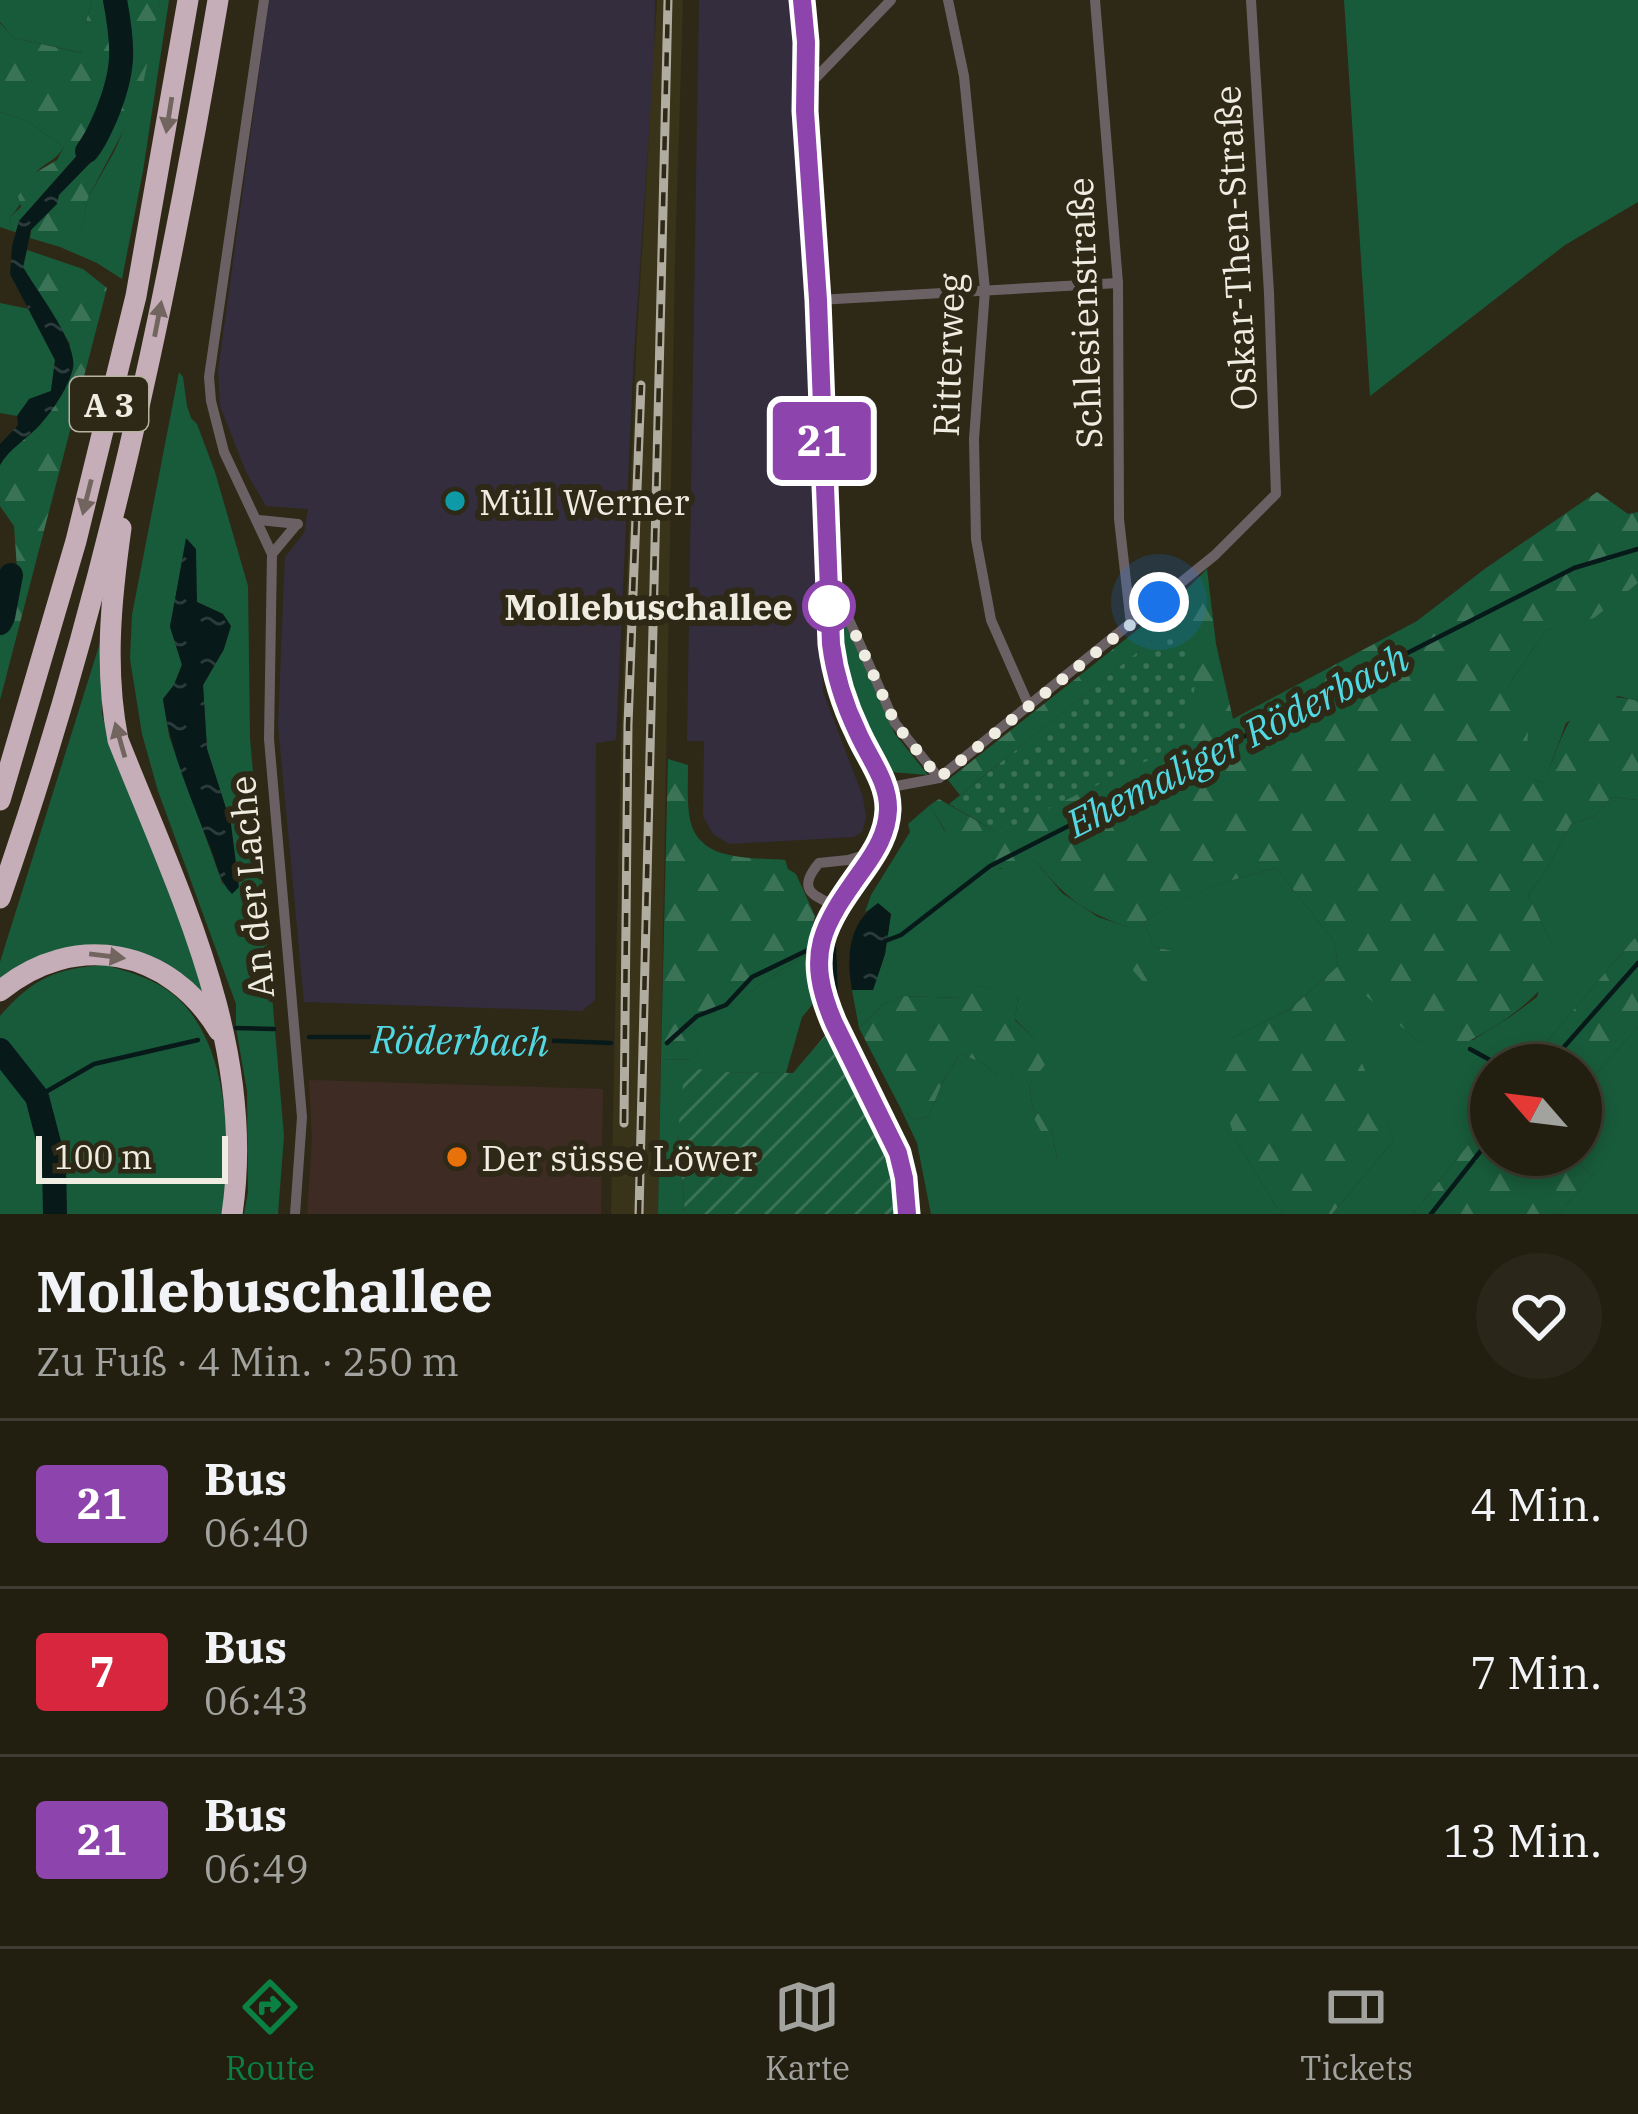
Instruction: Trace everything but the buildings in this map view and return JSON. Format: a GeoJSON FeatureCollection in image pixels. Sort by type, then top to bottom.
{"type":"FeatureCollection","features":[{"type":"Feature","properties":{"kind":"highway","name":"A 3"},"geometry":{"type":"LineString","coordinates":[[0,800],[76,541],[136,296],[188,0]]}},
{"type":"Feature","properties":{"kind":"highway","name":"A 3"},"geometry":{"type":"LineString","coordinates":[[0,898],[64,691],[134,434],[218,0]]}},
{"type":"Feature","properties":{"kind":"highway"},"geometry":{"type":"LineString","coordinates":[[134,434],[110,622],[112,710],[118,740],[201,947],[226,1043],[235,1108],[232,1214]]}},
{"type":"Feature","properties":{"kind":"highway"},"geometry":{"type":"LineString","coordinates":[[0,991],[46,963],[109,953],[167,977],[197,1001],[226,1043]]}},
{"type":"Feature","properties":{"kind":"street","name":"An der Lache"},"geometry":{"type":"LineString","coordinates":[[264,0],[208,377],[224,452],[272,554],[269,739],[302,1117],[295,1214]]}},
{"type":"Feature","properties":{"kind":"street"},"geometry":{"type":"LineString","coordinates":[[802,0],[836,678],[886,788],[888,813],[875,852],[836,906],[825,930],[819,973],[825,1001],[898,1153],[907,1214]]}},
{"type":"Feature","properties":{"kind":"street"},"geometry":{"type":"LineString","coordinates":[[806,88],[891,0]]}},
{"type":"Feature","properties":{"kind":"street","name":"Ritterweg"},"geometry":{"type":"LineString","coordinates":[[948,0],[964,76],[985,290],[974,439],[976,539],[992,620],[1029,706]]}},
{"type":"Feature","properties":{"kind":"street","name":"Schlesienstraße"},"geometry":{"type":"LineString","coordinates":[[1095,0],[1118,283],[1119,519],[1131,625]]}},
{"type":"Feature","properties":{"kind":"street","name":"Oskar-Then-Straße"},"geometry":{"type":"LineString","coordinates":[[1131,625],[1215,555],[1276,494],[1251,0]]}},
{"type":"Feature","properties":{"kind":"street"},"geometry":{"type":"LineString","coordinates":[[818,300],[1118,283]]}},
{"type":"Feature","properties":{"kind":"street"},"geometry":{"type":"LineString","coordinates":[[259,520],[298,524],[272,554]]}},
{"type":"Feature","properties":{"kind":"street"},"geometry":{"type":"LineString","coordinates":[[829,607],[846,613],[895,723],[939,778]]}},
{"type":"Feature","properties":{"kind":"street"},"geometry":{"type":"LineString","coordinates":[[886,788],[939,778],[1131,625]]}},
{"type":"Feature","properties":{"kind":"street"},"geometry":{"type":"LineString","coordinates":[[836,906],[812,894],[809,874],[819,863],[875,852]]}},
{"type":"Feature","properties":{"kind":"shaded area"},"geometry":{"type":"Polygon","coordinates":[[[269,0],[655,0],[616,740],[596,743],[595,1000],[582,1011],[304,1002],[278,725],[285,557],[304,533],[308,509],[266,506],[247,474],[220,406],[218,371],[269,0]]]}},
{"type":"Feature","properties":{"kind":"shaded area"},"geometry":{"type":"Polygon","coordinates":[[[657,0],[683,0],[658,1214],[611,1214],[621,740],[636,353],[657,0]]]}},
{"type":"Feature","properties":{"kind":"shaded area"},"geometry":{"type":"Polygon","coordinates":[[[699,0],[791,0],[811,298],[823,692],[863,797],[866,818],[862,832],[854,837],[729,844],[713,834],[703,816],[704,741],[687,741],[699,0]]]}},
{"type":"Feature","properties":{"kind":"shaded area"},"geometry":{"type":"Polygon","coordinates":[[[309,1080],[603,1089],[601,1214],[307,1214],[312,1139],[309,1080]]]}},
{"type":"Feature","properties":{"kind":"green space"},"geometry":{"type":"Polygon","coordinates":[[[0,0],[92,0],[83,53],[14,38],[0,22],[0,0]]]}},
{"type":"Feature","properties":{"kind":"green space"},"geometry":{"type":"Polygon","coordinates":[[[92,0],[160,0],[140,99],[88,198],[78,245],[60,247],[30,238],[31,230],[93,160],[96,124],[81,151],[19,221],[16,232],[12,231],[9,218],[21,207],[18,196],[35,173],[57,160],[64,147],[26,120],[0,112],[0,23],[14,38],[82,53],[92,0]]]}},
{"type":"Feature","properties":{"kind":"green space"},"geometry":{"type":"Polygon","coordinates":[[[160,0],[169,0],[122,279],[60,247],[78,244],[88,198],[135,104],[160,0]]]}},
{"type":"Feature","properties":{"kind":"green space"},"geometry":{"type":"Polygon","coordinates":[[[1344,0],[1638,0],[1638,202],[1565,245],[1370,396],[1344,0]]]}},
{"type":"Feature","properties":{"kind":"green space"},"geometry":{"type":"Polygon","coordinates":[[[0,112],[26,120],[64,147],[31,180],[9,218],[12,231],[0,227],[0,112]]]}},
{"type":"Feature","properties":{"kind":"green space"},"geometry":{"type":"Polygon","coordinates":[[[27,250],[83,269],[107,288],[0,700],[0,586],[18,583],[14,526],[0,506],[0,465],[39,425],[70,344],[23,268],[27,250]]]}},
{"type":"Feature","properties":{"kind":"green space"},"geometry":{"type":"Polygon","coordinates":[[[0,303],[29,309],[55,360],[51,391],[30,399],[17,416],[0,413],[0,303]]]}},
{"type":"Feature","properties":{"kind":"green space"},"geometry":{"type":"Polygon","coordinates":[[[179,372],[248,586],[250,738],[284,1136],[278,1214],[244,1214],[247,1091],[236,1004],[158,791],[142,734],[130,659],[132,615],[179,372]],[[187,539],[170,626],[182,664],[163,699],[169,736],[223,885],[231,824],[207,749],[203,685],[224,649],[223,614],[197,602],[187,539]]]}},
{"type":"Feature","properties":{"kind":"green space"},"geometry":{"type":"Polygon","coordinates":[[[1597,492],[1628,514],[1638,512],[1638,583],[1594,618],[1546,630],[1508,686],[1527,728],[1524,775],[1543,783],[1564,731],[1583,706],[1614,697],[1638,701],[1638,800],[1612,797],[1594,816],[1571,824],[1528,895],[1552,943],[1554,973],[1504,1021],[1442,1054],[1420,1043],[1356,987],[1347,1027],[1394,1140],[1332,1214],[1285,1214],[1235,1139],[1219,1089],[1231,1038],[1290,1009],[1338,966],[1334,941],[1276,868],[1207,889],[1144,922],[1154,947],[1173,951],[1174,989],[1144,983],[1130,967],[1133,929],[1078,904],[1035,860],[1002,868],[974,860],[956,846],[930,805],[939,799],[998,833],[1174,623],[960,795],[948,780],[1180,596],[1207,569],[1216,644],[1233,719],[1417,621],[1597,492]]]}},
{"type":"Feature","properties":{"kind":"green space"},"geometry":{"type":"Polygon","coordinates":[[[1638,583],[1638,701],[1618,696],[1566,723],[1544,783],[1524,776],[1521,762],[1527,745],[1508,686],[1546,630],[1594,617],[1638,583]]]}},
{"type":"Feature","properties":{"kind":"green space"},"geometry":{"type":"Polygon","coordinates":[[[843,618],[895,734],[928,775],[890,772],[869,737],[841,661],[835,621],[843,618]]]}},
{"type":"Feature","properties":{"kind":"green space"},"geometry":{"type":"Polygon","coordinates":[[[1175,622],[1195,685],[1186,742],[998,833],[949,804],[1175,622]]]}},
{"type":"Feature","properties":{"kind":"green space"},"geometry":{"type":"Polygon","coordinates":[[[104,630],[102,714],[110,745],[193,947],[211,1007],[164,965],[112,946],[56,951],[0,980],[0,962],[104,630]]]}},
{"type":"Feature","properties":{"kind":"green space"},"geometry":{"type":"Polygon","coordinates":[[[668,759],[688,765],[689,814],[701,841],[726,854],[785,860],[815,916],[806,954],[712,1022],[694,1059],[661,1060],[668,759]]]}},
{"type":"Feature","properties":{"kind":"green space"},"geometry":{"type":"Polygon","coordinates":[[[1612,797],[1638,800],[1638,934],[1545,1044],[1470,1044],[1470,1142],[1413,1214],[1332,1214],[1394,1140],[1346,1027],[1356,986],[1420,1043],[1473,1040],[1510,1017],[1537,997],[1552,943],[1528,895],[1571,824],[1594,816],[1612,797]]]}},
{"type":"Feature","properties":{"kind":"green space"},"geometry":{"type":"Polygon","coordinates":[[[930,805],[944,830],[1000,869],[1035,860],[1062,893],[1098,917],[1134,929],[1173,989],[1173,951],[1154,947],[1144,922],[1207,889],[1276,868],[1334,941],[1338,966],[1290,1009],[1231,1038],[1235,1139],[1285,1214],[931,1214],[917,1143],[900,1107],[915,1120],[929,1116],[960,1054],[983,1063],[998,1076],[1012,1076],[1057,1158],[1050,1121],[1033,1110],[1029,1085],[1051,1056],[1015,1019],[1018,996],[980,986],[960,998],[902,996],[882,1005],[859,1028],[852,990],[873,990],[891,914],[879,904],[865,912],[910,832],[908,824],[930,805]]]}},
{"type":"Feature","properties":{"kind":"green space"},"geometry":{"type":"Polygon","coordinates":[[[1638,934],[1638,1027],[1602,1067],[1602,1044],[1545,1044],[1638,934]]]}},
{"type":"Feature","properties":{"kind":"green space"},"geometry":{"type":"Polygon","coordinates":[[[806,954],[813,1004],[802,1017],[786,1073],[718,1072],[678,1132],[685,1214],[658,1214],[661,1060],[694,1059],[711,1022],[806,954]]]}},
{"type":"Feature","properties":{"kind":"green space"},"geometry":{"type":"Polygon","coordinates":[[[106,965],[167,989],[193,1016],[207,1040],[217,1068],[226,1128],[222,1214],[0,1214],[0,1016],[23,992],[47,977],[106,965]]]}},
{"type":"Feature","properties":{"kind":"green space"},"geometry":{"type":"Polygon","coordinates":[[[980,986],[1018,995],[1015,1020],[1052,1056],[1029,1085],[1033,1110],[1050,1120],[1058,1164],[1012,1076],[998,1076],[983,1063],[960,1054],[929,1116],[915,1120],[900,1107],[859,1028],[882,1005],[902,996],[959,998],[980,986]]]}},
{"type":"Feature","properties":{"kind":"green space"},"geometry":{"type":"Polygon","coordinates":[[[1638,1027],[1638,1214],[1558,1214],[1593,1176],[1602,1176],[1602,1067],[1638,1027]]]}},
{"type":"Feature","properties":{"kind":"green space"},"geometry":{"type":"Polygon","coordinates":[[[828,1032],[894,1163],[900,1214],[685,1214],[678,1132],[685,1067],[793,1073],[828,1032]]]}},
{"type":"Feature","properties":{"kind":"green space"},"geometry":{"type":"Polygon","coordinates":[[[1470,1142],[1470,1176],[1593,1176],[1558,1214],[1413,1214],[1470,1142]]]}},
{"type":"Feature","properties":{"kind":"water"},"geometry":{"type":"Polygon","coordinates":[[[97,123],[107,130],[93,160],[31,230],[23,267],[69,345],[73,368],[45,419],[0,465],[0,444],[18,425],[17,416],[29,399],[51,391],[55,360],[10,274],[19,221],[81,151],[97,123]]]}},
{"type":"Feature","properties":{"kind":"water"},"geometry":{"type":"Polygon","coordinates":[[[186,538],[196,549],[197,602],[223,614],[231,626],[203,685],[207,749],[231,824],[239,887],[232,894],[183,777],[163,699],[182,665],[170,627],[186,538]]]}},
{"type":"Feature","properties":{"kind":"water"},"geometry":{"type":"Polygon","coordinates":[[[878,903],[891,914],[885,954],[873,990],[852,990],[849,965],[855,931],[878,903]]]}},
{"type":"Feature","properties":{"kind":"waterway"},"geometry":{"type":"LineString","coordinates":[[87,151],[106,116],[120,72],[115,0]]}},
{"type":"Feature","properties":{"kind":"waterway","name":"Ehemaliger Röderbach"},"geometry":{"type":"LineString","coordinates":[[885,941],[901,935],[990,866],[1574,568],[1638,549]]}},
{"type":"Feature","properties":{"kind":"waterway"},"geometry":{"type":"LineString","coordinates":[[0,623],[11,575]]}},
{"type":"Feature","properties":{"kind":"waterway","name":"Röderbach"},"geometry":{"type":"LineString","coordinates":[[667,1043],[697,1016],[726,1005],[752,977],[812,948]]}},
{"type":"Feature","properties":{"kind":"waterway"},"geometry":{"type":"LineString","coordinates":[[830,948],[834,948],[836,1005],[903,1137],[915,1214]]}},
{"type":"Feature","properties":{"kind":"waterway","name":"Röderbach"},"geometry":{"type":"LineString","coordinates":[[1567,1044],[1638,963]]}},
{"type":"Feature","properties":{"kind":"waterway","name":"Röderbach"},"geometry":{"type":"LineString","coordinates":[[236,1028],[274,1029]]}},
{"type":"Feature","properties":{"kind":"waterway","name":"Röderbach"},"geometry":{"type":"LineString","coordinates":[[309,1037],[611,1043]]}},
{"type":"Feature","properties":{"kind":"waterway","name":"Röderbach"},"geometry":{"type":"LineString","coordinates":[[37,1097],[94,1064],[198,1040]]}},
{"type":"Feature","properties":{"kind":"waterway"},"geometry":{"type":"LineString","coordinates":[[0,1050],[37,1097],[54,1162],[55,1214]]}},
{"type":"Feature","properties":{"kind":"waterway","name":"Röderbach"},"geometry":{"type":"LineString","coordinates":[[1431,1214],[1470,1165]]}},
{"type":"Feature","properties":{"kind":"railway"},"geometry":{"type":"LineString","coordinates":[[639,1214],[668,0]]}},
{"type":"Feature","properties":{"kind":"railway"},"geometry":{"type":"LineString","coordinates":[[624,1123],[628,725],[641,385]]}},
{"type":"Feature","properties":{"kind":"bus line","name":"21"},"geometry":{"type":"LineString","coordinates":[[802,0],[831,644],[836,678],[886,788],[888,813],[875,852],[836,906],[825,930],[819,973],[834,1023],[898,1153],[907,1214]]}},
{"type":"Feature","properties":{"kind":"place","name":"Müll Werner"},"geometry":{"type":"Point","coordinates":[455,501]}},
{"type":"Feature","properties":{"kind":"place","name":"Mollebuschallee"},"geometry":{"type":"Point","coordinates":[829,606]}},
{"type":"Feature","properties":{"kind":"place","name":"Der süsse Löwer"},"geometry":{"type":"Point","coordinates":[457,1157]}},
{"type":"Feature","properties":{"kind":"route"},"geometry":{"type":"LineString","coordinates":[[829,606],[846,613],[895,723],[939,778],[1159,602]]}}]}
